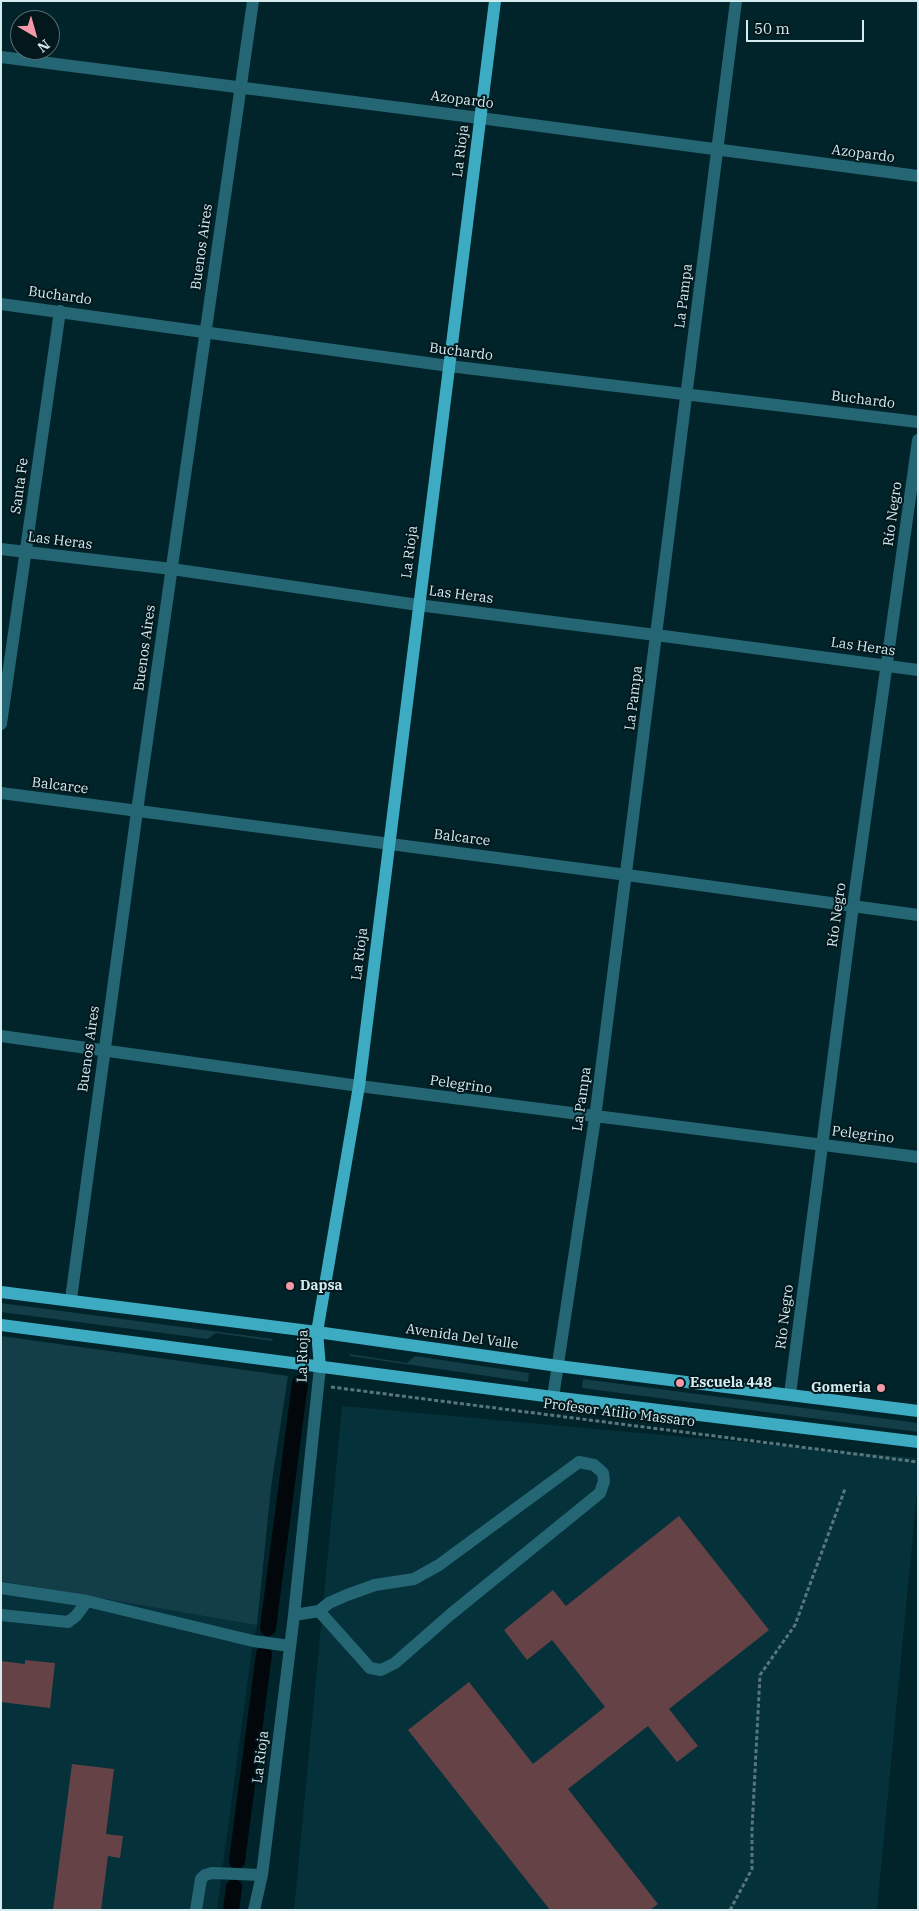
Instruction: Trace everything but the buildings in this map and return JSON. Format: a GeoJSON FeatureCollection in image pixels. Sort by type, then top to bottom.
{"type":"FeatureCollection","features":[{"type":"Feature","properties":{"kind":"main road","name":"La Rioja"},"geometry":{"type":"LineString","coordinates":[[320,1367],[318,1332],[359,1086],[495,1]]}},
{"type":"Feature","properties":{"kind":"main road","name":"Avenida Del Valle"},"geometry":{"type":"LineString","coordinates":[[1,1292],[318,1332],[558,1366],[918,1411]]}},
{"type":"Feature","properties":{"kind":"main road"},"geometry":{"type":"LineString","coordinates":[[1,1325],[553,1397],[918,1442]]}},
{"type":"Feature","properties":{"kind":"street","name":"Buenos Aires"},"geometry":{"type":"LineString","coordinates":[[71,1300],[204,332],[253,1]]}},
{"type":"Feature","properties":{"kind":"street","name":"La Pampa"},"geometry":{"type":"LineString","coordinates":[[553,1397],[595,1118],[627,874],[736,1]]}},
{"type":"Feature","properties":{"kind":"street","name":"Azopardo"},"geometry":{"type":"LineString","coordinates":[[1,57],[918,176]]}},
{"type":"Feature","properties":{"kind":"street","name":"Buchardo"},"geometry":{"type":"LineString","coordinates":[[1,304],[449,366],[918,422]]}},
{"type":"Feature","properties":{"kind":"street","name":"Santa Fe"},"geometry":{"type":"LineString","coordinates":[[1,724],[60,311]]}},
{"type":"Feature","properties":{"kind":"street","name":"Río Negro"},"geometry":{"type":"LineString","coordinates":[[790,1394],[853,906],[918,440]]}},
{"type":"Feature","properties":{"kind":"street","name":"Las Heras"},"geometry":{"type":"LineString","coordinates":[[1,549],[172,569],[418,605],[656,634],[918,670]]}},
{"type":"Feature","properties":{"kind":"street","name":"Balcarce"},"geometry":{"type":"LineString","coordinates":[[1,793],[627,874],[918,915]]}},
{"type":"Feature","properties":{"kind":"street","name":"Pelegrino"},"geometry":{"type":"LineString","coordinates":[[1,1036],[595,1118],[918,1157]]}},
{"type":"Feature","properties":{"kind":"street","name":"La Rioja"},"geometry":{"type":"LineString","coordinates":[[254,1910],[262,1875],[294,1615],[320,1367]]}},
{"type":"Feature","properties":{"kind":"street"},"geometry":{"type":"LineString","coordinates":[[294,1615],[318,1611],[329,1603],[375,1585],[414,1579],[439,1565],[579,1462],[594,1465],[603,1473],[604,1480],[600,1493],[450,1614],[395,1663],[381,1670],[370,1668],[318,1611]]}},
{"type":"Feature","properties":{"kind":"street"},"geometry":{"type":"LineString","coordinates":[[1,1588],[87,1601],[253,1640],[290,1646]]}},
{"type":"Feature","properties":{"kind":"street"},"geometry":{"type":"LineString","coordinates":[[1,1615],[68,1622],[76,1616],[87,1601]]}},
{"type":"Feature","properties":{"kind":"street"},"geometry":{"type":"LineString","coordinates":[[196,1910],[201,1880],[205,1875],[212,1873],[262,1875]]}},
{"type":"Feature","properties":{"kind":"path","name":"Profesor Atilio Massaro"},"geometry":{"type":"LineString","coordinates":[[318,1386],[918,1462]]}},
{"type":"Feature","properties":{"kind":"path"},"geometry":{"type":"LineString","coordinates":[[730,1910],[752,1868],[752,1829],[760,1675],[795,1625],[845,1489]]}},
{"type":"Feature","properties":{"kind":"shaded area"},"geometry":{"type":"Polygon","coordinates":[[[1,1303],[273,1339],[272,1341],[216,1333],[208,1339],[1,1312],[1,1303]]]}},
{"type":"Feature","properties":{"kind":"shaded area"},"geometry":{"type":"Polygon","coordinates":[[[1,1336],[288,1376],[271,1487],[257,1625],[253,1641],[217,1910],[1,1910],[1,1336]]]}},
{"type":"Feature","properties":{"kind":"shaded area"},"geometry":{"type":"Polygon","coordinates":[[[1,1336],[288,1376],[271,1487],[257,1625],[1,1581],[1,1336]]]}},
{"type":"Feature","properties":{"kind":"shaded area"},"geometry":{"type":"Polygon","coordinates":[[[350,1354],[407,1363],[415,1356],[529,1373],[528,1382],[350,1356],[350,1354]]]}},
{"type":"Feature","properties":{"kind":"shaded area"},"geometry":{"type":"Polygon","coordinates":[[[583,1379],[918,1423],[918,1432],[582,1388],[583,1379]]]}},
{"type":"Feature","properties":{"kind":"shaded area"},"geometry":{"type":"Polygon","coordinates":[[[342,1406],[918,1458],[918,1482],[877,1910],[294,1910],[342,1406]]]}},
{"type":"Feature","properties":{"kind":"waterway"},"geometry":{"type":"LineString","coordinates":[[268,1628],[300,1383]]}},
{"type":"Feature","properties":{"kind":"waterway"},"geometry":{"type":"LineString","coordinates":[[237,1861],[264,1654]]}},
{"type":"Feature","properties":{"kind":"waterway"},"geometry":{"type":"LineString","coordinates":[[231,1910],[234,1887]]}},
{"type":"Feature","properties":{"kind":"place","name":"Dapsa"},"geometry":{"type":"Point","coordinates":[290,1286]}},
{"type":"Feature","properties":{"kind":"place","name":"Escuela 448"},"geometry":{"type":"Point","coordinates":[680,1383]}},
{"type":"Feature","properties":{"kind":"place","name":"Gomeria"},"geometry":{"type":"Point","coordinates":[881,1388]}}]}
